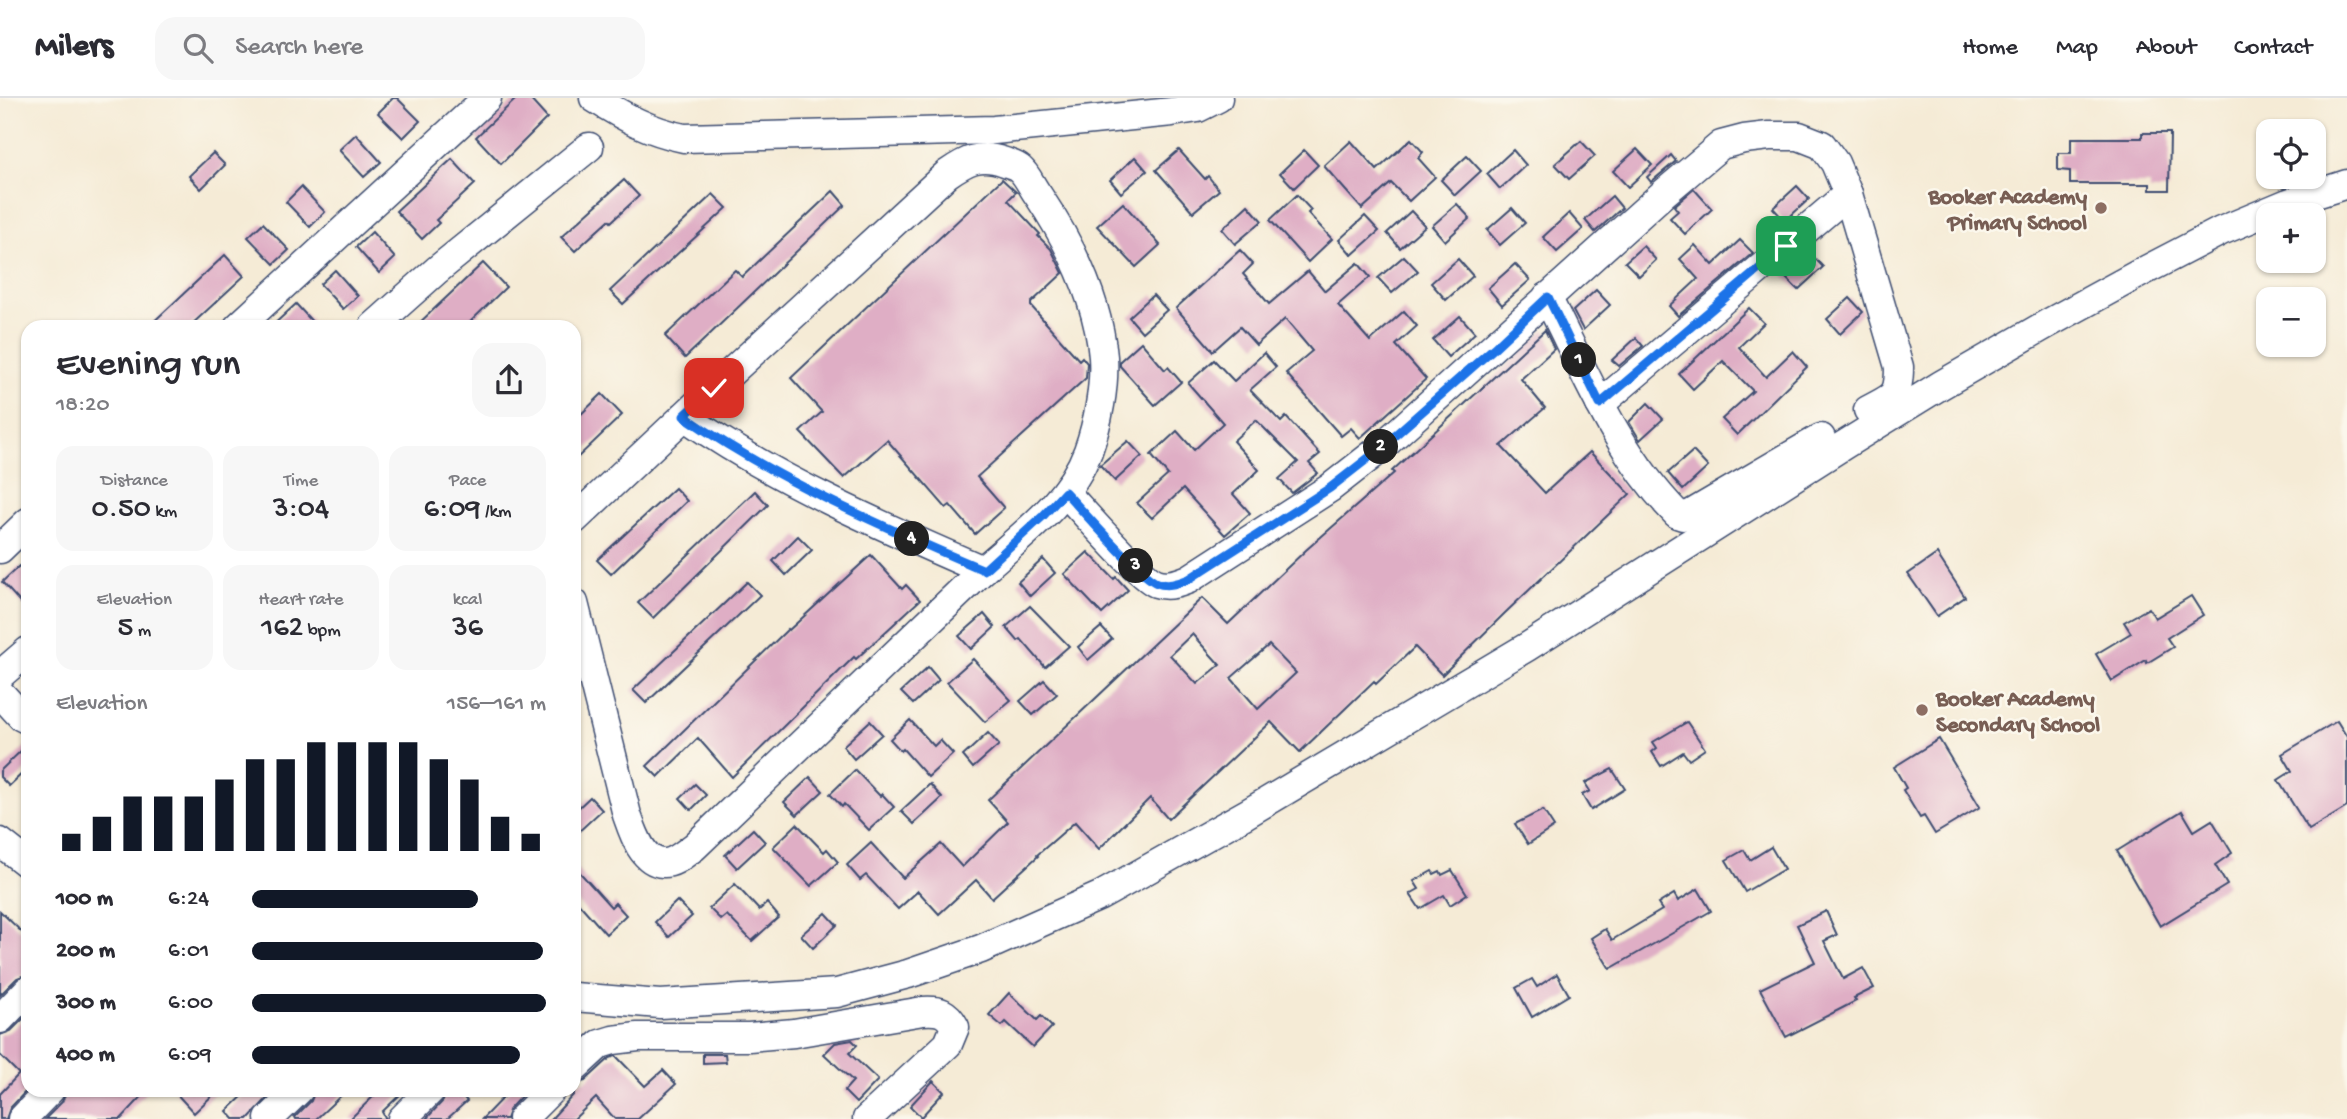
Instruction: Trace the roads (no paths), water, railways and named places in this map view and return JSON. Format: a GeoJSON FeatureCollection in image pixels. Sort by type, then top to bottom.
{"type":"FeatureCollection","features":[{"type":"Feature","properties":{"kind":"street"},"geometry":{"type":"LineString","coordinates":[[246,320],[487,98]]}},
{"type":"Feature","properties":{"kind":"street"},"geometry":{"type":"LineString","coordinates":[[594,98],[631,121],[659,133],[684,138],[994,130],[1172,112],[1198,108],[1218,98]]}},
{"type":"Feature","properties":{"kind":"street"},"geometry":{"type":"LineString","coordinates":[[1065,492],[1134,564],[1155,582],[1174,585],[1189,579],[1330,488],[1376,452],[1548,297],[1721,145],[1744,139],[1799,136],[1822,145],[1835,163],[1848,194],[1899,367],[1899,385],[1892,397],[1691,514],[1683,516],[1677,514],[1663,500],[1635,466],[1600,404],[1548,297]]}},
{"type":"Feature","properties":{"kind":"street"},"geometry":{"type":"LineString","coordinates":[[381,320],[437,270],[589,147]]}},
{"type":"Feature","properties":{"kind":"street"},"geometry":{"type":"LineString","coordinates":[[581,513],[947,174],[967,160],[991,157],[1019,167],[1061,229],[1083,279],[1098,321],[1103,359],[1094,434],[1082,464],[1065,492],[1043,516],[694,848],[665,864],[653,860],[635,839],[581,631]]}},
{"type":"Feature","properties":{"kind":"street"},"geometry":{"type":"LineString","coordinates":[[581,998],[660,1004],[837,993],[908,974],[981,949],[1100,896],[1245,814],[1527,647],[1866,432],[2047,324],[2221,231],[2288,203],[2347,184]]}},
{"type":"Feature","properties":{"kind":"street"},"geometry":{"type":"LineString","coordinates":[[1600,404],[1848,194]]}},
{"type":"Feature","properties":{"kind":"street"},"geometry":{"type":"LineString","coordinates":[[684,416],[729,447],[900,534],[984,570]]}},
{"type":"Feature","properties":{"kind":"street"},"geometry":{"type":"LineString","coordinates":[[0,549],[21,529]]}},
{"type":"Feature","properties":{"kind":"street"},"geometry":{"type":"LineString","coordinates":[[0,675],[21,657]]}},
{"type":"Feature","properties":{"kind":"street"},"geometry":{"type":"LineString","coordinates":[[0,693],[21,716]]}},
{"type":"Feature","properties":{"kind":"street"},"geometry":{"type":"LineString","coordinates":[[0,842],[21,858]]}},
{"type":"Feature","properties":{"kind":"street"},"geometry":{"type":"LineString","coordinates":[[0,1019],[21,997]]}},
{"type":"Feature","properties":{"kind":"street"},"geometry":{"type":"LineString","coordinates":[[581,1062],[600,1044],[613,1040],[638,1037],[749,1037],[794,1033],[923,1011],[938,1010],[949,1016],[955,1027],[948,1044],[867,1119]]}},
{"type":"Feature","properties":{"kind":"street"},"geometry":{"type":"LineString","coordinates":[[22,1119],[43,1097]]}},
{"type":"Feature","properties":{"kind":"street"},"geometry":{"type":"LineString","coordinates":[[269,1119],[292,1097]]}},
{"type":"Feature","properties":{"kind":"street"},"geometry":{"type":"LineString","coordinates":[[402,1119],[424,1097]]}},
{"type":"Feature","properties":{"kind":"street"},"geometry":{"type":"LineString","coordinates":[[522,1119],[544,1097]]}},
{"type":"Feature","properties":{"kind":"place","name":"Booker Academy Primary School"},"geometry":{"type":"Point","coordinates":[2101,208]}},
{"type":"Feature","properties":{"kind":"place","name":"Booker Academy Secondary School"},"geometry":{"type":"Point","coordinates":[1922,710]}}]}
